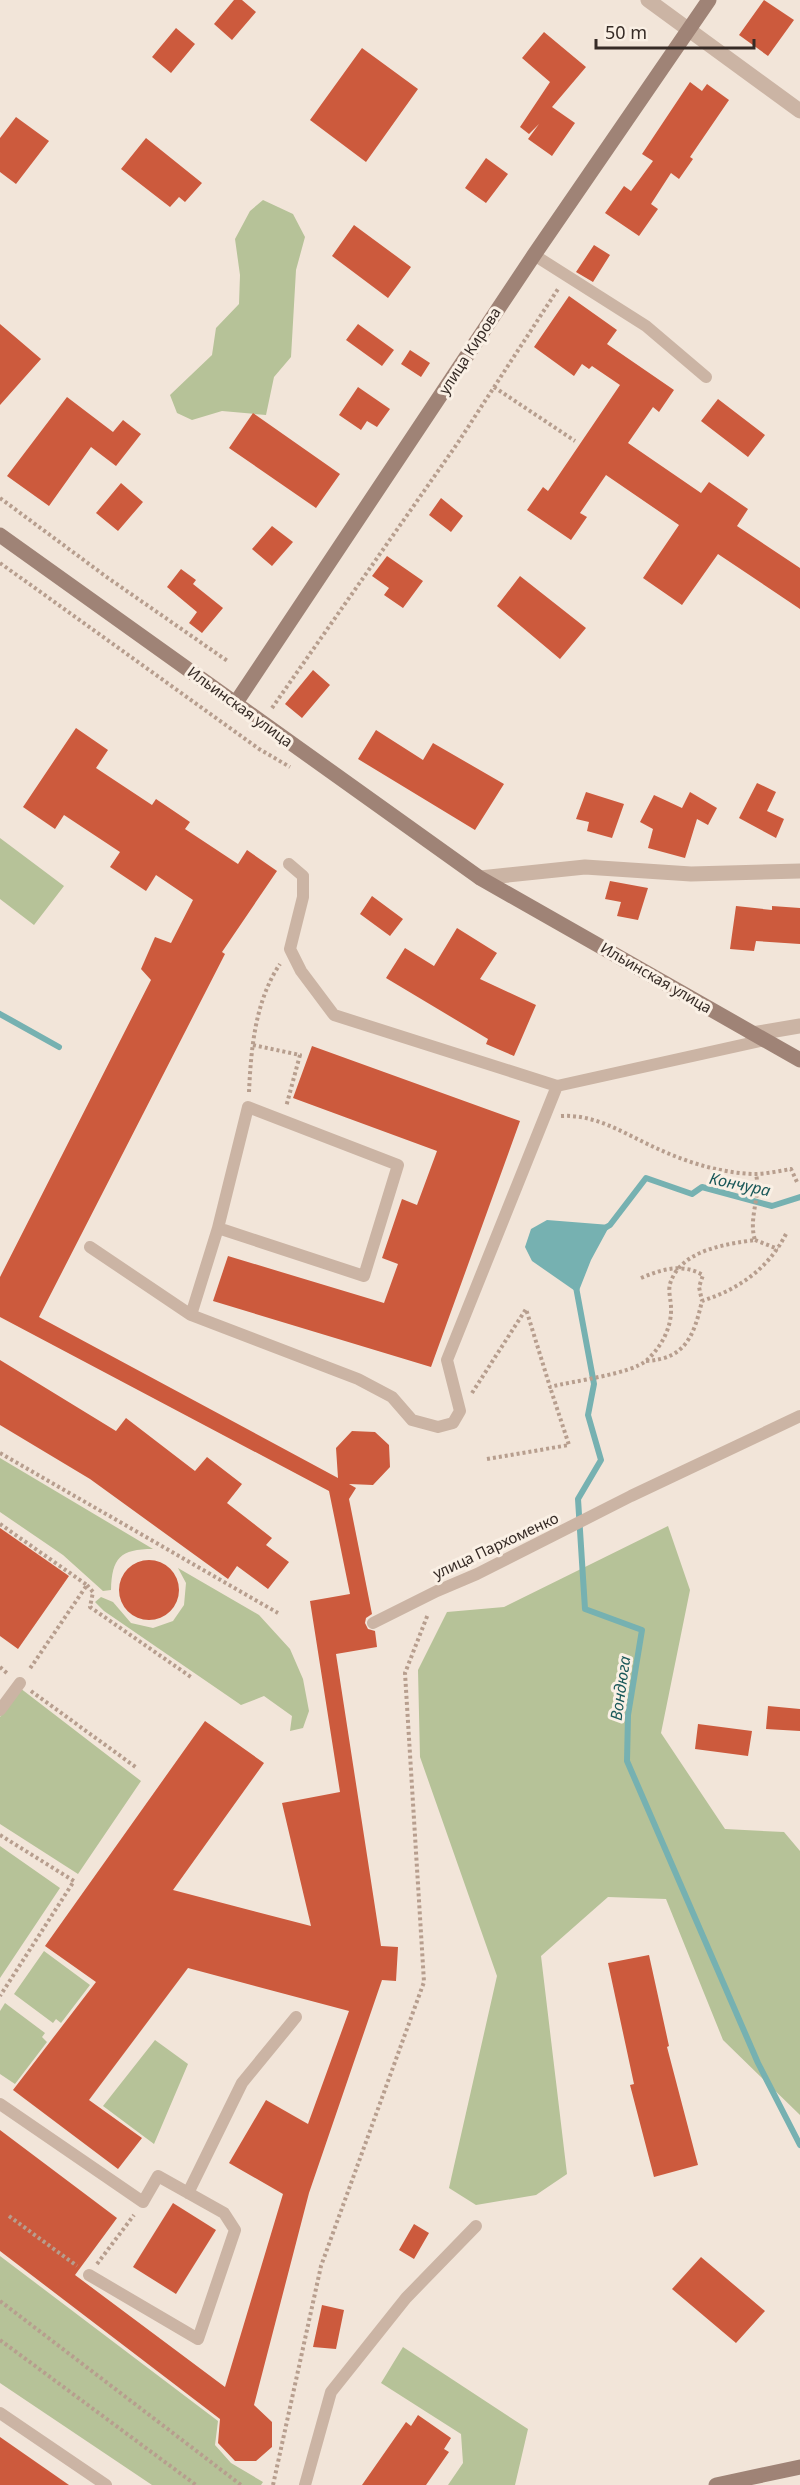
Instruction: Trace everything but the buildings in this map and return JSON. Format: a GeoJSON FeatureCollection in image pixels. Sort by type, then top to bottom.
{"type":"FeatureCollection","features":[{"type":"Feature","properties":{"kind":"main road","name":"улица Кирова"},"geometry":{"type":"LineString","coordinates":[[234,704],[534,255],[709,0]]}},
{"type":"Feature","properties":{"kind":"main road","name":"Ильинская улица"},"geometry":{"type":"LineString","coordinates":[[0,535],[480,878],[800,1060]]}},
{"type":"Feature","properties":{"kind":"main road"},"geometry":{"type":"LineString","coordinates":[[716,2485],[800,2467]]}},
{"type":"Feature","properties":{"kind":"street"},"geometry":{"type":"LineString","coordinates":[[648,0],[800,111]]}},
{"type":"Feature","properties":{"kind":"street"},"geometry":{"type":"LineString","coordinates":[[480,878],[585,867],[691,874],[800,871]]}},
{"type":"Feature","properties":{"kind":"street"},"geometry":{"type":"LineString","coordinates":[[758,1037],[800,1026]]}},
{"type":"Feature","properties":{"kind":"lane"},"geometry":{"type":"LineString","coordinates":[[534,255],[646,326],[706,377]]}},
{"type":"Feature","properties":{"kind":"lane"},"geometry":{"type":"LineString","coordinates":[[289,864],[303,876],[303,897],[290,949],[301,971],[334,1015],[558,1086],[758,1037]]}},
{"type":"Feature","properties":{"kind":"lane"},"geometry":{"type":"LineString","coordinates":[[90,1247],[190,1315],[358,1379],[392,1397],[412,1420],[438,1427],[453,1423],[460,1411],[447,1360],[558,1086]]}},
{"type":"Feature","properties":{"kind":"lane"},"geometry":{"type":"LineString","coordinates":[[190,1315],[218,1228],[248,1107],[398,1166],[364,1276],[218,1228]]}},
{"type":"Feature","properties":{"kind":"lane","name":"улица Пархоменко"},"geometry":{"type":"LineString","coordinates":[[374,1623],[437,1590],[525,1551],[632,1496],[800,1416]]}},
{"type":"Feature","properties":{"kind":"lane"},"geometry":{"type":"LineString","coordinates":[[0,1710],[20,1683]]}},
{"type":"Feature","properties":{"kind":"lane"},"geometry":{"type":"LineString","coordinates":[[188,2193],[242,2083],[296,2017]]}},
{"type":"Feature","properties":{"kind":"lane"},"geometry":{"type":"LineString","coordinates":[[0,2104],[143,2202],[158,2176],[224,2213],[235,2230],[198,2339],[89,2275]]}},
{"type":"Feature","properties":{"kind":"lane"},"geometry":{"type":"LineString","coordinates":[[305,2485],[331,2392],[406,2298],[476,2226]]}},
{"type":"Feature","properties":{"kind":"lane"},"geometry":{"type":"LineString","coordinates":[[0,2413],[106,2485]]}},
{"type":"Feature","properties":{"kind":"path"},"geometry":{"type":"LineString","coordinates":[[271,707],[457,444],[566,276]]}},
{"type":"Feature","properties":{"kind":"path"},"geometry":{"type":"LineString","coordinates":[[494,387],[575,441]]}},
{"type":"Feature","properties":{"kind":"path"},"geometry":{"type":"LineString","coordinates":[[0,498],[108,578],[229,662]]}},
{"type":"Feature","properties":{"kind":"path"},"geometry":{"type":"LineString","coordinates":[[0,563],[259,749],[293,768]]}},
{"type":"Feature","properties":{"kind":"path"},"geometry":{"type":"LineString","coordinates":[[248,1107],[257,1018],[269,979],[290,949]]}},
{"type":"Feature","properties":{"kind":"path"},"geometry":{"type":"LineString","coordinates":[[253,1045],[300,1054],[282,1120]]}},
{"type":"Feature","properties":{"kind":"path"},"geometry":{"type":"LineString","coordinates":[[545,1117],[571,1115],[609,1124],[656,1148],[696,1164],[756,1174],[790,1169],[797,1182]]}},
{"type":"Feature","properties":{"kind":"path"},"geometry":{"type":"LineString","coordinates":[[755,1240],[751,1227],[758,1194],[756,1174]]}},
{"type":"Feature","properties":{"kind":"path"},"geometry":{"type":"LineString","coordinates":[[702,1301],[726,1293],[756,1274],[778,1249],[786,1234]]}},
{"type":"Feature","properties":{"kind":"path"},"geometry":{"type":"LineString","coordinates":[[646,1361],[668,1332],[671,1314],[670,1285],[680,1268],[691,1258],[718,1246],[755,1240],[778,1249]]}},
{"type":"Feature","properties":{"kind":"path"},"geometry":{"type":"LineString","coordinates":[[550,1387],[611,1374],[646,1361],[663,1360],[684,1348],[696,1326],[702,1301],[699,1287],[703,1275],[691,1269],[680,1268],[657,1271],[641,1278]]}},
{"type":"Feature","properties":{"kind":"path"},"geometry":{"type":"LineString","coordinates":[[460,1411],[526,1310],[569,1445],[487,1459]]}},
{"type":"Feature","properties":{"kind":"path"},"geometry":{"type":"LineString","coordinates":[[0,1453],[278,1613]]}},
{"type":"Feature","properties":{"kind":"path"},"geometry":{"type":"LineString","coordinates":[[0,1524],[87,1585],[93,1592],[90,1607],[191,1677]]}},
{"type":"Feature","properties":{"kind":"path"},"geometry":{"type":"LineString","coordinates":[[87,1585],[20,1683],[137,1768]]}},
{"type":"Feature","properties":{"kind":"path"},"geometry":{"type":"LineString","coordinates":[[273,2485],[321,2266],[424,1982],[405,1673],[437,1590]]}},
{"type":"Feature","properties":{"kind":"path"},"geometry":{"type":"LineString","coordinates":[[0,1835],[74,1881],[0,1996]]}},
{"type":"Feature","properties":{"kind":"path"},"geometry":{"type":"LineString","coordinates":[[9,2216],[89,2275],[143,2202]]}},
{"type":"Feature","properties":{"kind":"path"},"geometry":{"type":"LineString","coordinates":[[0,2301],[241,2485]]}},
{"type":"Feature","properties":{"kind":"path"},"geometry":{"type":"LineString","coordinates":[[0,2340],[196,2485]]}},
{"type":"Feature","properties":{"kind":"green space"},"geometry":{"type":"Polygon","coordinates":[[[263,200],[293,214],[305,237],[296,270],[291,357],[274,377],[266,415],[222,411],[192,420],[177,413],[170,395],[212,355],[216,328],[239,304],[240,275],[235,239],[250,211],[263,200]]]}},
{"type":"Feature","properties":{"kind":"green space"},"geometry":{"type":"Polygon","coordinates":[[[0,838],[64,886],[34,925],[0,899],[0,838]]]}},
{"type":"Feature","properties":{"kind":"green space"},"geometry":{"type":"Polygon","coordinates":[[[0,1458],[153,1549],[133,1551],[120,1558],[113,1570],[111,1590],[103,1591],[63,1555],[0,1512],[0,1458]]]}},
{"type":"Feature","properties":{"kind":"green space"},"geometry":{"type":"Polygon","coordinates":[[[668,1526],[690,1590],[661,1733],[725,1829],[784,1832],[800,1851],[800,2115],[723,2040],[666,1899],[608,1897],[541,1956],[567,2174],[536,2195],[476,2205],[449,2188],[497,1976],[420,1757],[418,1670],[447,1612],[504,1607],[668,1526]]]}},
{"type":"Feature","properties":{"kind":"green space"},"geometry":{"type":"Polygon","coordinates":[[[178,1568],[259,1615],[290,1649],[303,1679],[309,1711],[303,1728],[290,1731],[292,1716],[264,1696],[241,1705],[104,1611],[95,1602],[101,1597],[113,1602],[131,1623],[153,1628],[173,1621],[184,1605],[186,1583],[178,1568]]]}},
{"type":"Feature","properties":{"kind":"green space"},"geometry":{"type":"Polygon","coordinates":[[[20,1688],[141,1781],[78,1874],[0,1824],[0,1717],[20,1688]]]}},
{"type":"Feature","properties":{"kind":"green space"},"geometry":{"type":"Polygon","coordinates":[[[0,1846],[60,1888],[0,1978],[0,1846]]]}},
{"type":"Feature","properties":{"kind":"green space"},"geometry":{"type":"Polygon","coordinates":[[[44,1951],[90,1985],[61,2023],[56,2019],[53,2023],[14,1994],[44,1951]]]}},
{"type":"Feature","properties":{"kind":"green space"},"geometry":{"type":"Polygon","coordinates":[[[5,2003],[45,2033],[42,2037],[47,2042],[15,2084],[0,2074],[0,2011],[5,2003]]]}},
{"type":"Feature","properties":{"kind":"green space"},"geometry":{"type":"Polygon","coordinates":[[[155,2040],[188,2064],[154,2144],[103,2106],[155,2040]]]}},
{"type":"Feature","properties":{"kind":"green space"},"geometry":{"type":"Polygon","coordinates":[[[0,2256],[218,2421],[215,2445],[231,2463],[263,2482],[261,2485],[152,2485],[0,2383],[0,2256]]]}},
{"type":"Feature","properties":{"kind":"green space"},"geometry":{"type":"Polygon","coordinates":[[[403,2347],[528,2429],[515,2485],[448,2485],[463,2463],[461,2434],[381,2383],[403,2347]]]}},
{"type":"Feature","properties":{"kind":"water"},"geometry":{"type":"Polygon","coordinates":[[[547,1220],[610,1225],[591,1260],[578,1293],[532,1261],[525,1247],[531,1229],[547,1220]]]}},
{"type":"Feature","properties":{"kind":"waterway","name":"Кончура"},"geometry":{"type":"LineString","coordinates":[[0,1014],[59,1047]]}},
{"type":"Feature","properties":{"kind":"waterway","name":"Кончура"},"geometry":{"type":"LineString","coordinates":[[605,1228],[610,1225],[646,1178],[692,1194],[702,1187],[772,1206],[800,1197]]}},
{"type":"Feature","properties":{"kind":"waterway","name":"Вондюга"},"geometry":{"type":"LineString","coordinates":[[576,1287],[594,1384],[588,1415],[601,1460],[578,1499],[585,1609],[642,1630],[628,1715],[627,1761],[758,2063],[800,2145]]}}]}
